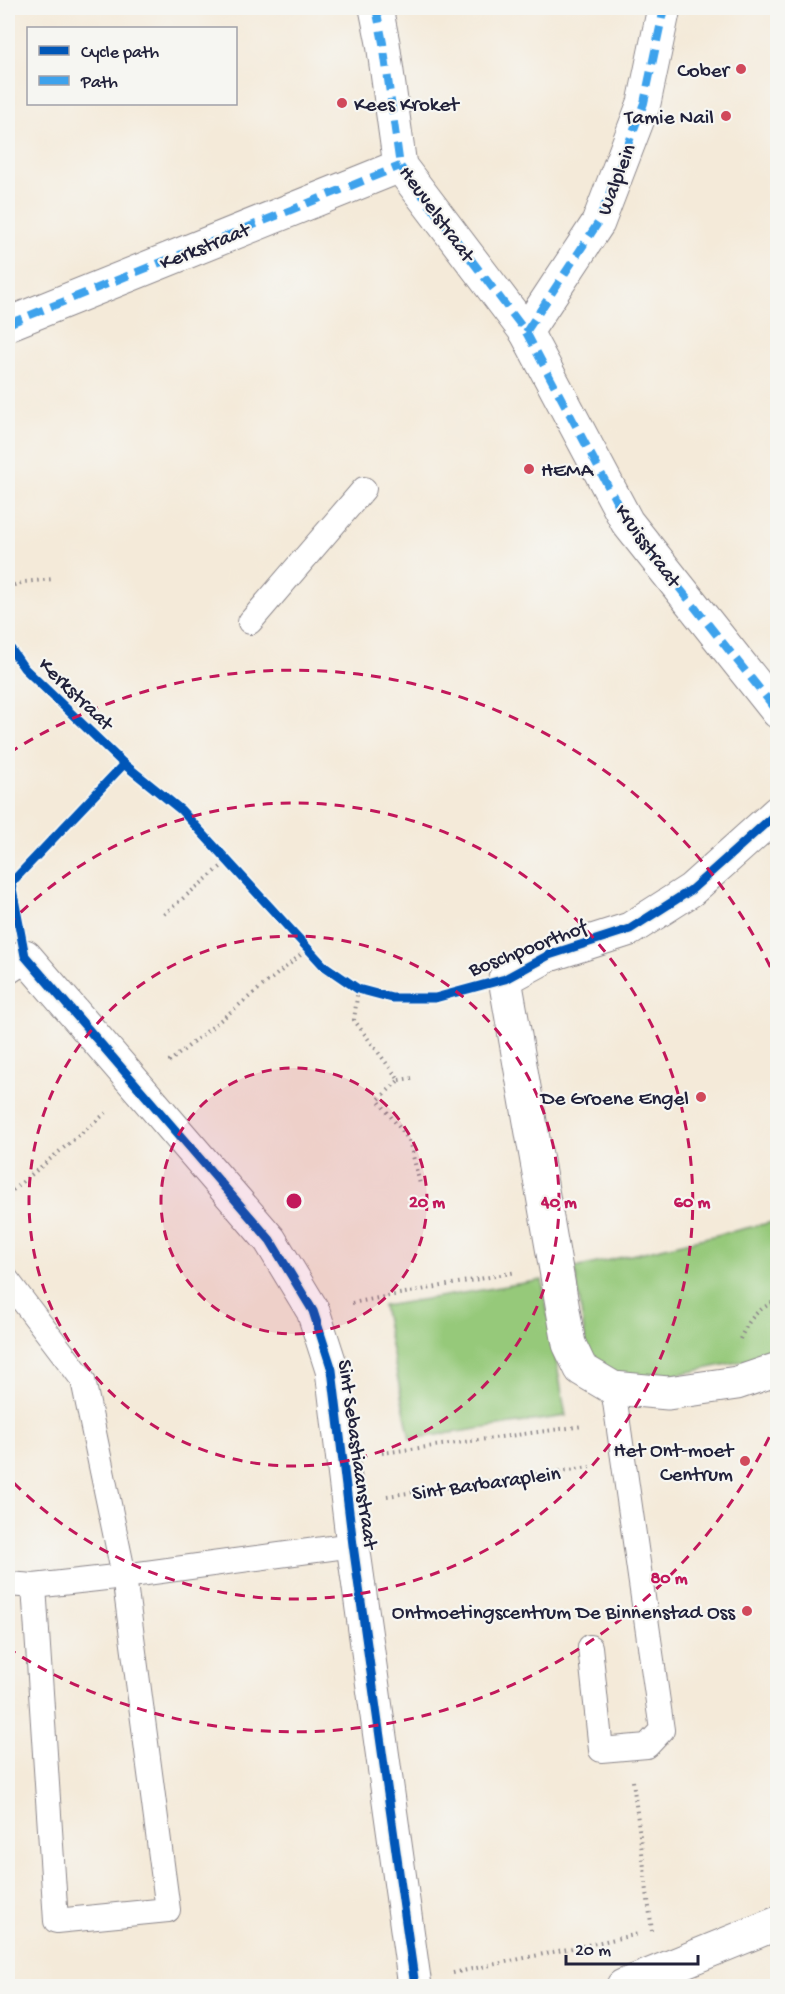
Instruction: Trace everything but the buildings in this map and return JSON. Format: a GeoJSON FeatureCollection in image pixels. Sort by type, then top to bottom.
{"type":"FeatureCollection","features":[{"type":"Feature","properties":{"kind":"street","name":"Heuvelstraat"},"geometry":{"type":"LineString","coordinates":[[376,8],[400,166],[526,332]]}},
{"type":"Feature","properties":{"kind":"street","name":"Walplein"},"geometry":{"type":"LineString","coordinates":[[526,332],[598,224],[644,103],[664,8]]}},
{"type":"Feature","properties":{"kind":"street","name":"Kerkstraat"},"geometry":{"type":"LineString","coordinates":[[8,324],[400,166]]}},
{"type":"Feature","properties":{"kind":"street","name":"Kruisstraat"},"geometry":{"type":"LineString","coordinates":[[526,332],[627,522],[777,712]]}},
{"type":"Feature","properties":{"kind":"street","name":"Boschpoorthof"},"geometry":{"type":"LineString","coordinates":[[555,1264],[505,979],[549,955],[630,929],[691,890],[777,812]]}},
{"type":"Feature","properties":{"kind":"street","name":"Sint Sebastiaanstraat"},"geometry":{"type":"LineString","coordinates":[[16,961],[138,1087],[270,1240],[313,1311],[332,1370],[347,1501],[415,1984]]}},
{"type":"Feature","properties":{"kind":"street"},"geometry":{"type":"LineString","coordinates":[[555,1264],[569,1344],[581,1369],[613,1389],[668,1393],[737,1383],[777,1369]]}},
{"type":"Feature","properties":{"kind":"street"},"geometry":{"type":"LineString","coordinates":[[623,1986],[777,1923]]}},
{"type":"Feature","properties":{"kind":"lane"},"geometry":{"type":"LineString","coordinates":[[250,622],[364,489]]}},
{"type":"Feature","properties":{"kind":"lane"},"geometry":{"type":"LineString","coordinates":[[8,1281],[83,1380],[124,1576],[168,1911],[56,1921],[34,1586]]}},
{"type":"Feature","properties":{"kind":"lane"},"geometry":{"type":"LineString","coordinates":[[590,1647],[601,1750],[647,1746],[663,1730],[613,1389]]}},
{"type":"Feature","properties":{"kind":"lane"},"geometry":{"type":"LineString","coordinates":[[8,1584],[34,1586],[124,1576],[353,1545]]}},
{"type":"Feature","properties":{"kind":"path"},"geometry":{"type":"LineString","coordinates":[[8,587],[24,582],[53,579]]}},
{"type":"Feature","properties":{"kind":"path"},"geometry":{"type":"LineString","coordinates":[[220,852],[236,870]]}},
{"type":"Feature","properties":{"kind":"path"},"geometry":{"type":"LineString","coordinates":[[164,914],[228,861]]}},
{"type":"Feature","properties":{"kind":"path"},"geometry":{"type":"LineString","coordinates":[[300,940],[315,957]]}},
{"type":"Feature","properties":{"kind":"path"},"geometry":{"type":"LineString","coordinates":[[8,1194],[308,949]]}},
{"type":"Feature","properties":{"kind":"path"},"geometry":{"type":"LineString","coordinates":[[349,983],[369,992]]}},
{"type":"Feature","properties":{"kind":"path"},"geometry":{"type":"LineString","coordinates":[[358,989],[354,1020],[399,1080]]}},
{"type":"Feature","properties":{"kind":"path"},"geometry":{"type":"LineString","coordinates":[[412,1078],[399,1080],[378,1100],[409,1140],[420,1184]]}},
{"type":"Feature","properties":{"kind":"path"},"geometry":{"type":"LineString","coordinates":[[313,1311],[555,1264]]}},
{"type":"Feature","properties":{"kind":"path"},"geometry":{"type":"LineString","coordinates":[[630,1747],[652,1931],[671,1967]]}},
{"type":"Feature","properties":{"kind":"path"},"geometry":{"type":"LineString","coordinates":[[415,1984],[658,1930]]}},
{"type":"Feature","properties":{"kind":"green space"},"geometry":{"type":"Polygon","coordinates":[[[777,1221],[777,1354],[631,1384],[592,1388],[575,1268],[777,1221]]]}},
{"type":"Feature","properties":{"kind":"green space"},"geometry":{"type":"Polygon","coordinates":[[[542,1280],[566,1416],[410,1439],[383,1306],[542,1280]]]}},
{"type":"Feature","properties":{"kind":"marked path"},"geometry":{"type":"LineString","coordinates":[[376,8],[400,166],[526,332],[627,522],[778,712]]}},
{"type":"Feature","properties":{"kind":"marked path"},"geometry":{"type":"LineString","coordinates":[[526,332],[598,223],[644,103],[664,8]]}},
{"type":"Feature","properties":{"kind":"marked path"},"geometry":{"type":"LineString","coordinates":[[8,324],[400,166]]}},
{"type":"Feature","properties":{"kind":"cycle path"},"geometry":{"type":"LineString","coordinates":[[8,645],[24,668],[124,764],[181,810],[323,965],[358,989],[392,998],[435,998],[505,979],[549,955],[630,929],[691,890],[778,812]]}},
{"type":"Feature","properties":{"kind":"cycle path"},"geometry":{"type":"LineString","coordinates":[[124,764],[11,883],[25,956],[270,1240],[313,1311],[332,1370],[353,1545],[415,1986]]}},
{"type":"Feature","properties":{"kind":"place","name":"Cober"},"geometry":{"type":"Point","coordinates":[741,69]}},
{"type":"Feature","properties":{"kind":"place","name":"Kees Kroket"},"geometry":{"type":"Point","coordinates":[342,103]}},
{"type":"Feature","properties":{"kind":"place","name":"Tamie Nail"},"geometry":{"type":"Point","coordinates":[726,116]}},
{"type":"Feature","properties":{"kind":"place","name":"HEMA"},"geometry":{"type":"Point","coordinates":[529,469]}},
{"type":"Feature","properties":{"kind":"place","name":"De Groene Engel"},"geometry":{"type":"Point","coordinates":[701,1097]}},
{"type":"Feature","properties":{"kind":"place","name":"Het Ont-moet Centrum"},"geometry":{"type":"Point","coordinates":[745,1461]}},
{"type":"Feature","properties":{"kind":"place","name":"Ontmoetingscentrum De Binnenstad Oss"},"geometry":{"type":"Point","coordinates":[747,1611]}}]}
